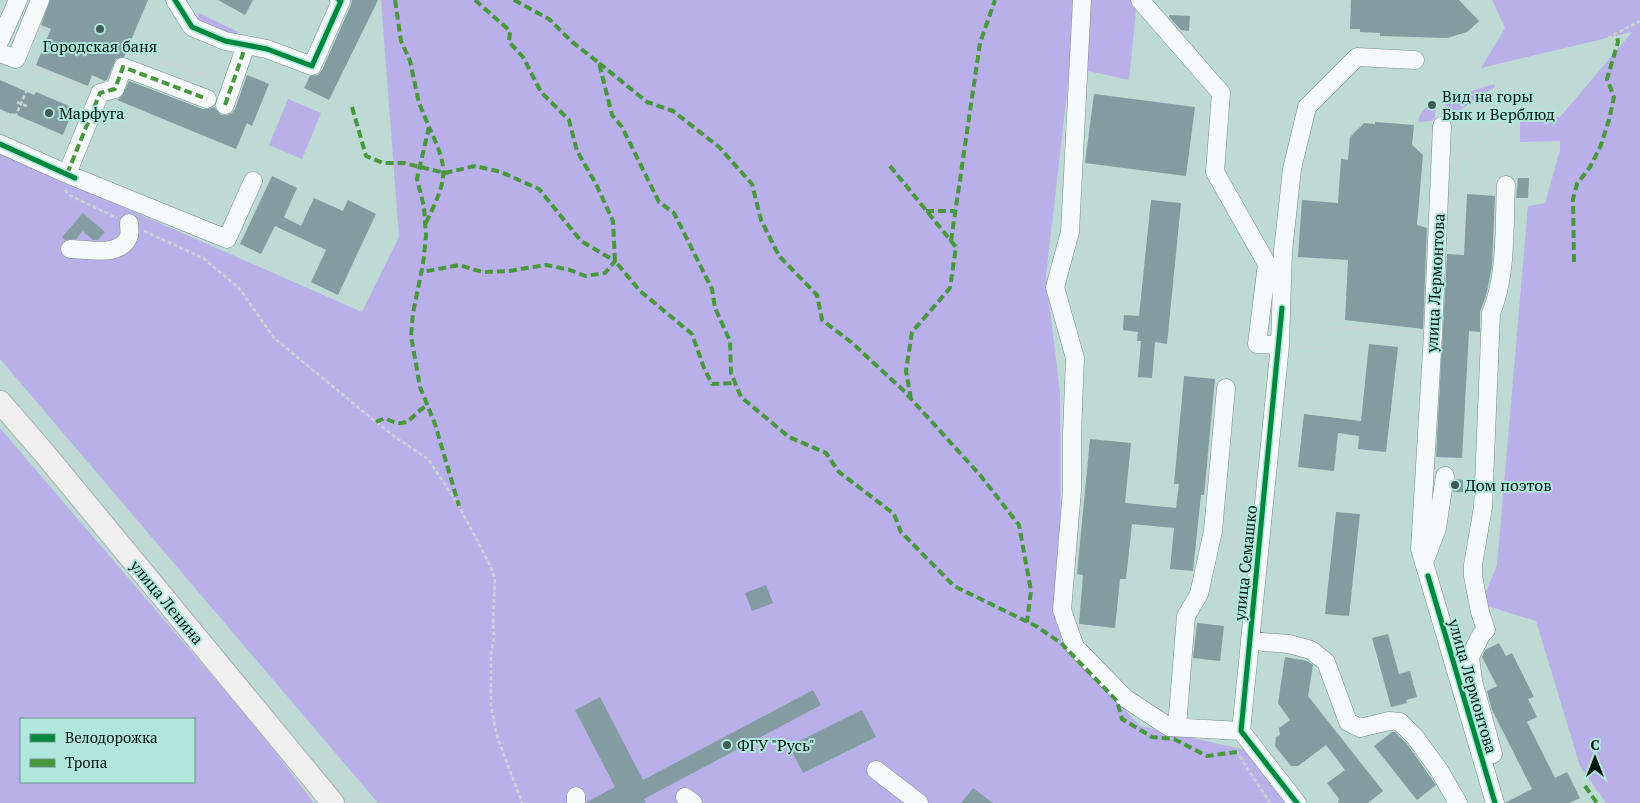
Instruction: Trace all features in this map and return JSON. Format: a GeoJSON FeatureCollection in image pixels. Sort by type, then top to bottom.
{"type":"FeatureCollection","features":[{"type":"Feature","properties":{"kind":"main road","name":"улица Ленина"},"geometry":{"type":"LineString","coordinates":[[0,402],[333,803]]}},
{"type":"Feature","properties":{"kind":"street"},"geometry":{"type":"LineString","coordinates":[[0,40],[18,0]]}},
{"type":"Feature","properties":{"kind":"street"},"geometry":{"type":"LineString","coordinates":[[8,56],[40,0]]}},
{"type":"Feature","properties":{"kind":"street"},"geometry":{"type":"LineString","coordinates":[[177,4],[192,27],[225,41],[267,49],[312,66],[341,1],[338,0]]}},
{"type":"Feature","properties":{"kind":"street"},"geometry":{"type":"LineString","coordinates":[[1082,0],[1070,232],[1055,287],[1076,358],[1072,434],[1072,490],[1062,610],[1075,647],[1125,698],[1169,726],[1235,731],[1297,803]]}},
{"type":"Feature","properties":{"kind":"street"},"geometry":{"type":"LineString","coordinates":[[1140,0],[1221,93],[1215,172],[1267,264],[1257,344],[1280,345]]}},
{"type":"Feature","properties":{"kind":"street"},"geometry":{"type":"LineString","coordinates":[[225,105],[246,45]]}},
{"type":"Feature","properties":{"kind":"street","name":"улица Семашко"},"geometry":{"type":"LineString","coordinates":[[1235,731],[1250,639],[1280,345],[1284,251],[1292,169],[1307,107],[1357,57],[1414,60]]}},
{"type":"Feature","properties":{"kind":"street"},"geometry":{"type":"LineString","coordinates":[[68,180],[100,93],[114,88],[123,67],[207,99]]}},
{"type":"Feature","properties":{"kind":"street","name":"улица Лермонтова"},"geometry":{"type":"LineString","coordinates":[[1442,126],[1433,334],[1420,549],[1495,803]]}},
{"type":"Feature","properties":{"kind":"street"},"geometry":{"type":"LineString","coordinates":[[0,144],[68,180],[227,240],[253,181]]}},
{"type":"Feature","properties":{"kind":"street"},"geometry":{"type":"LineString","coordinates":[[1506,185],[1501,279],[1498,298],[1491,314],[1483,507],[1473,576],[1480,612],[1486,630],[1481,635],[1470,657],[1473,681],[1506,803]]}},
{"type":"Feature","properties":{"kind":"street"},"geometry":{"type":"LineString","coordinates":[[70,249],[106,252],[118,247],[129,235],[129,224]]}},
{"type":"Feature","properties":{"kind":"street"},"geometry":{"type":"LineString","coordinates":[[1177,727],[1186,616],[1199,594],[1213,531],[1226,388]]}},
{"type":"Feature","properties":{"kind":"street"},"geometry":{"type":"LineString","coordinates":[[1426,570],[1437,528],[1446,476]]}},
{"type":"Feature","properties":{"kind":"street"},"geometry":{"type":"LineString","coordinates":[[1250,639],[1289,644],[1311,650],[1326,662],[1348,722],[1360,728],[1389,720],[1400,722],[1415,737],[1439,770],[1458,803]]}},
{"type":"Feature","properties":{"kind":"street"},"geometry":{"type":"LineString","coordinates":[[876,770],[919,803]]}},
{"type":"Feature","properties":{"kind":"path"},"geometry":{"type":"LineString","coordinates":[[161,68],[177,4]]}},
{"type":"Feature","properties":{"kind":"path"},"geometry":{"type":"LineString","coordinates":[[127,69],[177,4]]}},
{"type":"Feature","properties":{"kind":"path"},"geometry":{"type":"LineString","coordinates":[[1442,126],[1640,22]]}},
{"type":"Feature","properties":{"kind":"path"},"geometry":{"type":"LineString","coordinates":[[8,56],[92,92],[100,93]]}},
{"type":"Feature","properties":{"kind":"path"},"geometry":{"type":"LineString","coordinates":[[192,86],[200,60]]}},
{"type":"Feature","properties":{"kind":"path"},"geometry":{"type":"LineString","coordinates":[[163,61],[232,85]]}},
{"type":"Feature","properties":{"kind":"path"},"geometry":{"type":"LineString","coordinates":[[10,129],[36,69]]}},
{"type":"Feature","properties":{"kind":"path"},"geometry":{"type":"LineString","coordinates":[[17,102],[29,107]]}},
{"type":"Feature","properties":{"kind":"path"},"geometry":{"type":"LineString","coordinates":[[1455,191],[1458,156],[1509,122],[1506,185]]}},
{"type":"Feature","properties":{"kind":"path"},"geometry":{"type":"LineString","coordinates":[[68,180],[71,196],[203,258],[239,288],[274,338],[345,398],[428,460],[459,506],[490,565],[495,579],[492,707],[497,736],[522,803]]}},
{"type":"Feature","properties":{"kind":"path"},"geometry":{"type":"LineString","coordinates":[[1447,244],[1461,244],[1461,226],[1452,226],[1453,218]]}},
{"type":"Feature","properties":{"kind":"path"},"geometry":{"type":"LineString","coordinates":[[1280,345],[1330,349],[1332,327],[1433,334]]}},
{"type":"Feature","properties":{"kind":"path"},"geometry":{"type":"LineString","coordinates":[[0,366],[370,803]]}},
{"type":"Feature","properties":{"kind":"path"},"geometry":{"type":"LineString","coordinates":[[1446,476],[1485,476]]}},
{"type":"Feature","properties":{"kind":"path"},"geometry":{"type":"LineString","coordinates":[[1455,506],[1483,507]]}},
{"type":"Feature","properties":{"kind":"path"},"geometry":{"type":"LineString","coordinates":[[1413,684],[1433,678]]}},
{"type":"Feature","properties":{"kind":"path"},"geometry":{"type":"LineString","coordinates":[[1235,731],[1236,752],[1270,803]]}},
{"type":"Feature","properties":{"kind":"shaded area"},"geometry":{"type":"Polygon","coordinates":[[[381,0],[1137,0],[1129,80],[1070,67],[1046,276],[1060,393],[1061,643],[1140,726],[1246,750],[1289,803],[378,803],[0,359],[0,153],[362,312],[399,237],[381,0]]]}},
{"type":"Feature","properties":{"kind":"shaded area"},"geometry":{"type":"Polygon","coordinates":[[[1492,0],[1640,0],[1640,803],[1606,803],[1580,766],[1536,621],[1481,604],[1497,565],[1528,206],[1545,203],[1560,150],[1560,141],[1520,142],[1520,118],[1560,117],[1632,32],[1481,68],[1505,28],[1492,0]]]}},
{"type":"Feature","properties":{"kind":"shaded area"},"geometry":{"type":"Polygon","coordinates":[[[199,13],[238,32],[235,40],[195,27],[199,13]]]}},
{"type":"Feature","properties":{"kind":"shaded area"},"geometry":{"type":"Polygon","coordinates":[[[1494,84],[1495,87],[1451,116],[1443,100],[1494,84]]]}},
{"type":"Feature","properties":{"kind":"shaded area"},"geometry":{"type":"Polygon","coordinates":[[[288,99],[321,113],[302,159],[269,145],[288,99]]]}},
{"type":"Feature","properties":{"kind":"shaded area"},"geometry":{"type":"Polygon","coordinates":[[[1435,103],[1435,119],[1418,122],[1424,110],[1435,103]]]}},
{"type":"Feature","properties":{"kind":"shaded area"},"geometry":{"type":"Polygon","coordinates":[[[0,428],[255,726],[314,803],[0,803],[0,428]]]}},
{"type":"Feature","properties":{"kind":"building"},"geometry":{"type":"Polygon","coordinates":[[[50,0],[148,0],[124,57],[116,59],[107,80],[105,81],[92,75],[88,86],[36,65],[51,29],[41,25],[50,0]]]}},
{"type":"Feature","properties":{"kind":"building"},"geometry":{"type":"Polygon","coordinates":[[[218,0],[253,0],[245,15],[218,0]]]}},
{"type":"Feature","properties":{"kind":"building"},"geometry":{"type":"Polygon","coordinates":[[[352,0],[378,0],[329,100],[304,88],[310,76],[318,75],[322,70],[352,0]]]}},
{"type":"Feature","properties":{"kind":"building"},"geometry":{"type":"Polygon","coordinates":[[[1351,0],[1459,0],[1479,21],[1467,32],[1447,38],[1380,36],[1380,33],[1360,32],[1360,29],[1350,29],[1351,0]]]}},
{"type":"Feature","properties":{"kind":"building"},"geometry":{"type":"Polygon","coordinates":[[[1169,15],[1190,16],[1189,31],[1181,30],[1169,15]]]}},
{"type":"Feature","properties":{"kind":"building"},"geometry":{"type":"Polygon","coordinates":[[[247,75],[269,84],[252,126],[247,123],[236,149],[117,100],[122,96],[129,81],[203,109],[214,107],[221,115],[227,115],[235,109],[247,75]]]}},
{"type":"Feature","properties":{"kind":"building"},"geometry":{"type":"Polygon","coordinates":[[[0,80],[34,95],[36,92],[74,108],[63,135],[0,109],[0,80]]]}},
{"type":"Feature","properties":{"kind":"building"},"geometry":{"type":"Polygon","coordinates":[[[1094,94],[1195,107],[1186,176],[1085,163],[1094,94]]]}},
{"type":"Feature","properties":{"kind":"building"},"geometry":{"type":"Polygon","coordinates":[[[1375,122],[1414,125],[1412,145],[1423,155],[1417,225],[1427,228],[1423,329],[1345,320],[1348,260],[1298,257],[1302,200],[1338,203],[1341,159],[1348,160],[1350,137],[1364,123],[1375,124],[1375,122]]]}},
{"type":"Feature","properties":{"kind":"building"},"geometry":{"type":"Polygon","coordinates":[[[272,176],[297,188],[284,217],[301,226],[314,198],[343,211],[348,200],[376,214],[338,295],[311,282],[326,250],[275,226],[261,254],[240,244],[272,176]]]}},
{"type":"Feature","properties":{"kind":"building"},"geometry":{"type":"Polygon","coordinates":[[[1518,178],[1529,178],[1528,198],[1516,198],[1518,178]]]}},
{"type":"Feature","properties":{"kind":"building"},"geometry":{"type":"Polygon","coordinates":[[[1467,194],[1495,196],[1492,266],[1486,296],[1480,312],[1480,332],[1469,331],[1462,458],[1436,457],[1447,254],[1464,255],[1467,194]]]}},
{"type":"Feature","properties":{"kind":"building"},"geometry":{"type":"Polygon","coordinates":[[[1151,200],[1181,203],[1167,344],[1155,342],[1152,378],[1138,377],[1141,341],[1137,341],[1138,332],[1123,330],[1124,315],[1139,316],[1151,200]]]}},
{"type":"Feature","properties":{"kind":"building"},"geometry":{"type":"Polygon","coordinates":[[[83,213],[105,232],[98,240],[93,240],[83,231],[76,239],[65,240],[62,237],[83,213]]]}},
{"type":"Feature","properties":{"kind":"building"},"geometry":{"type":"Polygon","coordinates":[[[1369,344],[1398,347],[1386,452],[1358,449],[1359,436],[1338,433],[1334,471],[1298,467],[1304,414],[1361,421],[1369,344]]]}},
{"type":"Feature","properties":{"kind":"building"},"geometry":{"type":"Polygon","coordinates":[[[1184,376],[1215,379],[1204,495],[1201,495],[1193,571],[1170,569],[1174,528],[1132,524],[1126,579],[1120,579],[1115,628],[1079,624],[1083,575],[1077,574],[1090,439],[1131,443],[1125,503],[1176,508],[1179,484],[1174,484],[1184,376]]]}},
{"type":"Feature","properties":{"kind":"building"},"geometry":{"type":"Polygon","coordinates":[[[1455,479],[1463,480],[1463,492],[1453,492],[1455,479]]]}},
{"type":"Feature","properties":{"kind":"building"},"geometry":{"type":"Polygon","coordinates":[[[1336,512],[1360,514],[1349,616],[1325,614],[1336,512]]]}},
{"type":"Feature","properties":{"kind":"building"},"geometry":{"type":"Polygon","coordinates":[[[766,585],[773,603],[752,611],[745,593],[766,585]]]}},
{"type":"Feature","properties":{"kind":"building"},"geometry":{"type":"Polygon","coordinates":[[[1197,623],[1224,626],[1220,661],[1193,658],[1197,623]]]}},
{"type":"Feature","properties":{"kind":"building"},"geometry":{"type":"Polygon","coordinates":[[[1388,634],[1399,674],[1410,671],[1417,697],[1406,700],[1407,703],[1391,707],[1372,638],[1388,634]]]}},
{"type":"Feature","properties":{"kind":"building"},"geometry":{"type":"Polygon","coordinates":[[[1499,643],[1506,656],[1512,653],[1534,697],[1528,699],[1537,717],[1527,722],[1555,778],[1567,772],[1580,798],[1569,803],[1505,803],[1532,789],[1492,710],[1487,691],[1497,686],[1482,657],[1485,650],[1499,643]]]}},
{"type":"Feature","properties":{"kind":"building"},"geometry":{"type":"Polygon","coordinates":[[[1285,657],[1307,661],[1313,665],[1308,696],[1383,791],[1368,803],[1338,803],[1339,799],[1327,783],[1345,770],[1326,745],[1298,766],[1291,766],[1275,746],[1276,737],[1280,735],[1279,728],[1290,720],[1278,703],[1285,657]]]}},
{"type":"Feature","properties":{"kind":"building","name":"ФГУ \"Русь\""},"geometry":{"type":"Polygon","coordinates":[[[813,690],[821,705],[644,799],[646,803],[587,803],[615,787],[575,710],[600,697],[643,780],[813,690]]]}},
{"type":"Feature","properties":{"kind":"building"},"geometry":{"type":"Polygon","coordinates":[[[862,710],[876,737],[803,773],[789,746],[862,710]]]}},
{"type":"Feature","properties":{"kind":"building"},"geometry":{"type":"Polygon","coordinates":[[[1392,732],[1395,732],[1407,744],[1436,785],[1417,800],[1374,746],[1392,732]]]}},
{"type":"Feature","properties":{"kind":"building"},"geometry":{"type":"Polygon","coordinates":[[[973,788],[993,803],[961,803],[973,788]]]}},
{"type":"Feature","properties":{"kind":"marked path"},"geometry":{"type":"LineString","coordinates":[[395,0],[401,41],[410,61],[419,103],[429,127],[417,179],[424,207],[426,236],[411,336],[420,387],[435,424],[459,506]]}},
{"type":"Feature","properties":{"kind":"marked path"},"geometry":{"type":"LineString","coordinates":[[475,0],[510,31],[509,42],[523,57],[541,92],[569,120],[577,151],[596,184],[613,221],[615,261],[640,291],[692,334],[712,384],[736,383]]}},
{"type":"Feature","properties":{"kind":"marked path"},"geometry":{"type":"LineString","coordinates":[[514,0],[549,19],[571,41],[599,63],[612,115],[622,127],[659,202],[674,213],[712,289],[715,308],[730,341],[731,373],[741,397],[789,437],[826,453],[839,472],[894,514],[901,532],[954,586],[1036,626],[1061,643],[1117,701],[1122,719],[1152,737],[1174,739],[1207,756],[1237,752]]}},
{"type":"Feature","properties":{"kind":"marked path"},"geometry":{"type":"LineString","coordinates":[[951,241],[980,43],[995,0]]}},
{"type":"Feature","properties":{"kind":"marked path"},"geometry":{"type":"LineString","coordinates":[[1574,262],[1573,199],[1577,184],[1590,167],[1601,145],[1609,120],[1614,97],[1607,79],[1618,42],[1617,34]]}},
{"type":"Feature","properties":{"kind":"marked path"},"geometry":{"type":"LineString","coordinates":[[225,105],[246,45]]}},
{"type":"Feature","properties":{"kind":"marked path"},"geometry":{"type":"LineString","coordinates":[[599,63],[647,102],[673,111],[719,147],[752,184],[761,220],[779,256],[817,295],[822,320],[851,342],[903,390],[980,475],[1019,525],[1031,591],[1027,622]]}},
{"type":"Feature","properties":{"kind":"marked path"},"geometry":{"type":"LineString","coordinates":[[67,174],[100,93],[115,89],[123,67],[207,99]]}},
{"type":"Feature","properties":{"kind":"marked path"},"geometry":{"type":"LineString","coordinates":[[352,107],[366,156],[383,163],[404,163],[445,173],[475,166],[501,172],[539,189],[581,241],[615,261],[605,273],[585,276],[570,270],[546,265],[509,271],[482,272],[459,265],[422,272]]}},
{"type":"Feature","properties":{"kind":"marked path"},"geometry":{"type":"LineString","coordinates":[[426,223],[442,185],[443,175],[443,165],[429,127]]}},
{"type":"Feature","properties":{"kind":"marked path"},"geometry":{"type":"LineString","coordinates":[[890,166],[956,247],[950,288],[912,332],[906,371],[911,399]]}},
{"type":"Feature","properties":{"kind":"marked path"},"geometry":{"type":"LineString","coordinates":[[926,211],[955,211]]}},
{"type":"Feature","properties":{"kind":"marked path"},"geometry":{"type":"LineString","coordinates":[[376,422],[385,418],[393,422],[405,422],[428,405]]}},
{"type":"Feature","properties":{"kind":"marked path"},"geometry":{"type":"LineString","coordinates":[[1585,786],[1597,803]]}},
{"type":"Feature","properties":{"kind":"cycle path"},"geometry":{"type":"LineString","coordinates":[[175,0],[192,27],[225,41],[267,49],[312,66],[341,1],[339,0]]}},
{"type":"Feature","properties":{"kind":"cycle path"},"geometry":{"type":"LineString","coordinates":[[0,144],[75,178]]}},
{"type":"Feature","properties":{"kind":"cycle path"},"geometry":{"type":"LineString","coordinates":[[1282,308],[1241,731],[1297,803]]}},
{"type":"Feature","properties":{"kind":"cycle path"},"geometry":{"type":"LineString","coordinates":[[1428,576],[1495,803]]}},
{"type":"Feature","properties":{"kind":"place","name":"Городская баня"},"geometry":{"type":"Point","coordinates":[100,29]}},
{"type":"Feature","properties":{"kind":"place","name":"Вид на горы Бык и Верблюд"},"geometry":{"type":"Point","coordinates":[1432,105]}},
{"type":"Feature","properties":{"kind":"place","name":"Марфуга"},"geometry":{"type":"Point","coordinates":[49,113]}},
{"type":"Feature","properties":{"kind":"place","name":"Дом поэтов"},"geometry":{"type":"Point","coordinates":[1455,485]}},
{"type":"Feature","properties":{"kind":"place","name":"ФГУ \"Русь\""},"geometry":{"type":"Point","coordinates":[727,745]}}]}
